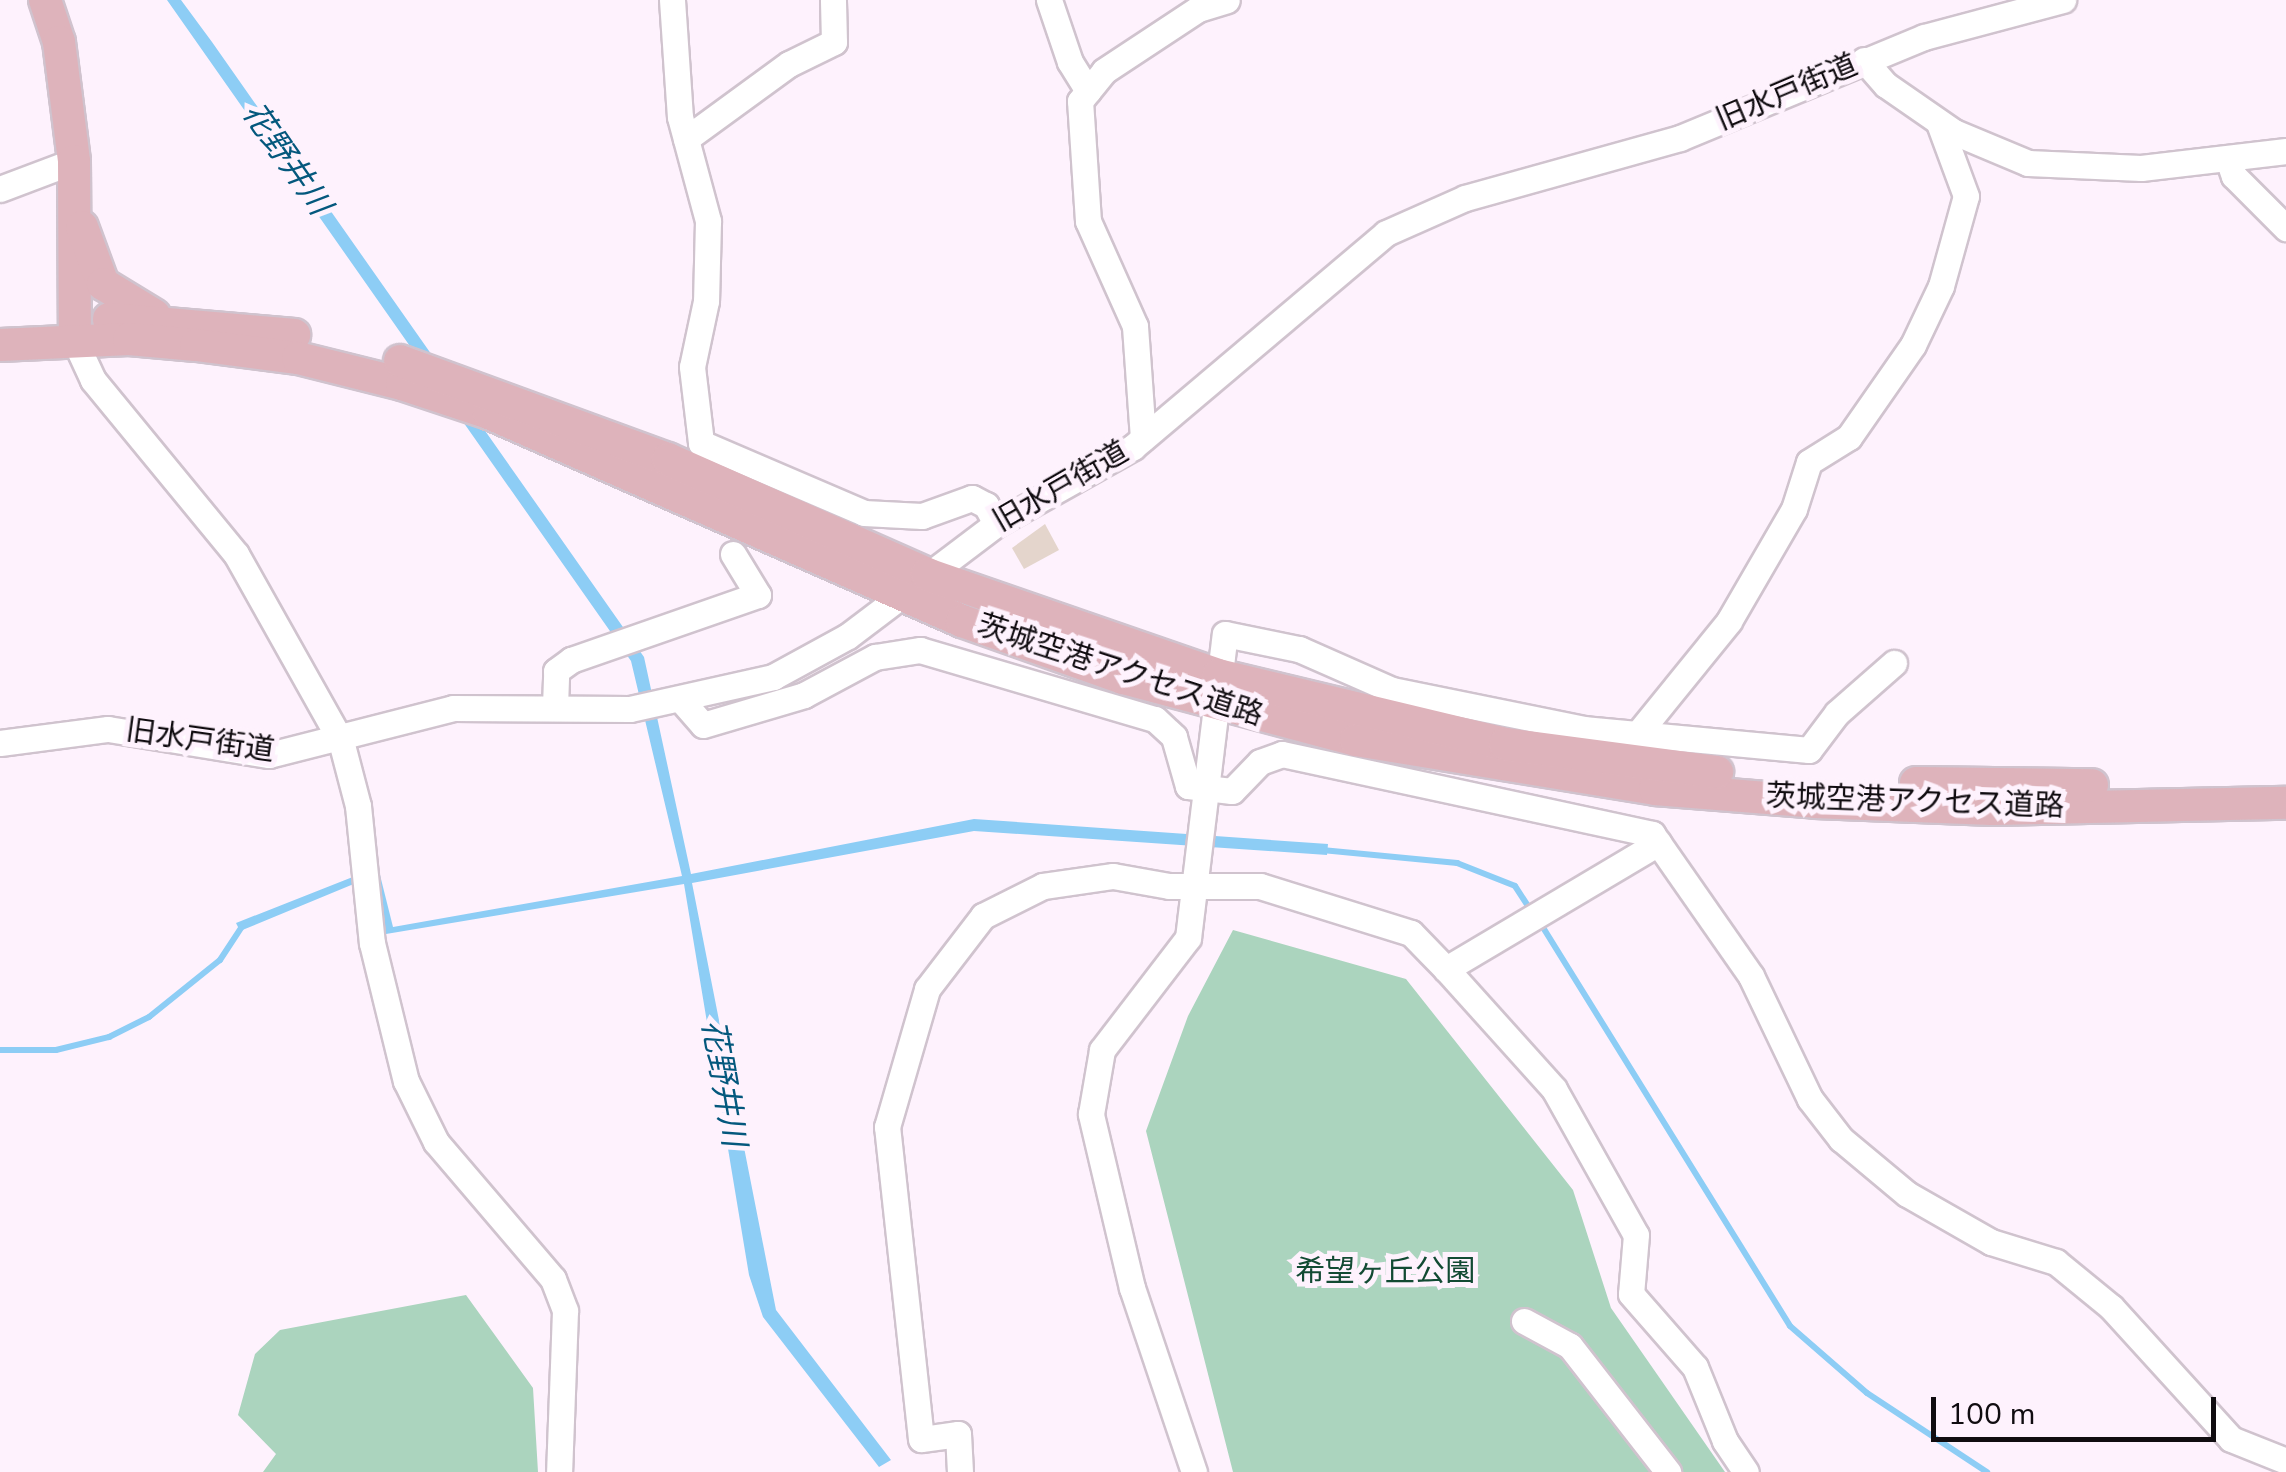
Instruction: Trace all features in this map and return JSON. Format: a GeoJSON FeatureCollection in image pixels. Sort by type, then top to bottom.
{"type":"FeatureCollection","features":[{"type":"Feature","properties":{"kind":"main road"},"geometry":{"type":"LineString","coordinates":[[45,0],[58,42],[74,162],[74,330]]}},
{"type":"Feature","properties":{"kind":"main road"},"geometry":{"type":"LineString","coordinates":[[75,198],[104,284],[161,318]]}},
{"type":"Feature","properties":{"kind":"main road","name":"茨城空港アクセス道路"},"geometry":{"type":"LineString","coordinates":[[0,345],[161,318],[296,336],[467,381],[668,459],[927,574],[1216,691],[1506,744],[1655,766],[1988,786],[2286,781]]}},
{"type":"Feature","properties":{"kind":"main road","name":"茨城空港アクセス道路"},"geometry":{"type":"LineString","coordinates":[[0,324],[298,358],[402,384],[489,414],[902,596],[1216,691],[1356,740],[1655,790],[1992,809],[2286,803]]}},
{"type":"Feature","properties":{"kind":"street"},"geometry":{"type":"LineString","coordinates":[[672,0],[686,139],[708,220],[710,256],[692,367],[701,443],[864,514],[922,516],[972,498],[986,505],[996,524]]}},
{"type":"Feature","properties":{"kind":"street"},"geometry":{"type":"LineString","coordinates":[[686,139],[789,64],[834,42],[833,0]]}},
{"type":"Feature","properties":{"kind":"street"},"geometry":{"type":"LineString","coordinates":[[1049,0],[1070,62],[1088,91]]}},
{"type":"Feature","properties":{"kind":"street"},"geometry":{"type":"LineString","coordinates":[[1143,438],[1135,326],[1088,220],[1080,101],[1104,71],[1198,8],[1227,0]]}},
{"type":"Feature","properties":{"kind":"street","name":"旧水戸街道"},"geometry":{"type":"LineString","coordinates":[[0,743],[108,729],[269,755],[342,741],[453,708],[630,709],[673,703],[774,677],[848,636],[996,524],[1143,438],[1386,233],[1464,198],[1680,138],[1864,60],[2063,0]]}},
{"type":"Feature","properties":{"kind":"street"},"geometry":{"type":"LineString","coordinates":[[1864,60],[1886,85],[1939,123],[1998,153],[2062,169],[2228,160],[2286,150]]}},
{"type":"Feature","properties":{"kind":"street"},"geometry":{"type":"LineString","coordinates":[[1636,736],[1729,621],[1794,508],[1809,462],[1849,437],[1913,345],[1942,286],[1966,196],[1939,123]]}},
{"type":"Feature","properties":{"kind":"street"},"geometry":{"type":"LineString","coordinates":[[2228,160],[2234,176],[2286,228]]}},
{"type":"Feature","properties":{"kind":"street"},"geometry":{"type":"LineString","coordinates":[[0,189],[74,162]]}},
{"type":"Feature","properties":{"kind":"street"},"geometry":{"type":"LineString","coordinates":[[74,330],[93,380],[236,554],[342,741],[358,806],[372,943],[406,1081],[436,1142],[554,1279],[565,1312],[559,1472]]}},
{"type":"Feature","properties":{"kind":"street"},"geometry":{"type":"LineString","coordinates":[[555,707],[556,671],[571,660],[758,595],[733,554]]}},
{"type":"Feature","properties":{"kind":"street"},"geometry":{"type":"LineString","coordinates":[[1194,1472],[1132,1288],[1091,1114],[1102,1050],[1188,938],[1225,634],[1299,649],[1392,690],[1636,736],[1809,750],[1837,713],[1894,663]]}},
{"type":"Feature","properties":{"kind":"street"},"geometry":{"type":"LineString","coordinates":[[673,703],[703,725],[804,695],[898,650],[953,656],[1155,718],[1180,748],[1182,780],[1204,789],[1232,791],[1260,762],[1282,754],[1652,834],[1751,976],[1810,1099],[1841,1139],[1908,1194],[1991,1242],[2056,1262],[2112,1307],[2231,1439],[2286,1460]]}},
{"type":"Feature","properties":{"kind":"street"},"geometry":{"type":"LineString","coordinates":[[1446,968],[1539,917],[1658,843]]}},
{"type":"Feature","properties":{"kind":"street"},"geometry":{"type":"LineString","coordinates":[[960,1472],[958,1434],[921,1438],[886,1127],[927,989],[983,916],[1043,886],[1113,876],[1195,873],[1260,886],[1411,933],[1446,968],[1554,1088],[1636,1235],[1630,1294],[1695,1367],[1724,1441],[1746,1472]]}},
{"type":"Feature","properties":{"kind":"street"},"geometry":{"type":"LineString","coordinates":[[1524,1321],[1570,1346],[1668,1472]]}},
{"type":"Feature","properties":{"kind":"green space","name":"希望ヶ丘公園"},"geometry":{"type":"Polygon","coordinates":[[[1233,930],[1406,979],[1573,1190],[1611,1308],[1725,1472],[1233,1472],[1146,1131],[1188,1016],[1233,930]]]}},
{"type":"Feature","properties":{"kind":"green space"},"geometry":{"type":"Polygon","coordinates":[[[466,1295],[533,1388],[538,1472],[263,1472],[276,1454],[238,1415],[255,1354],[280,1330],[466,1295]]]}},
{"type":"Feature","properties":{"kind":"water","name":"花野井川"},"geometry":{"type":"Polygon","coordinates":[[[167,0],[181,0],[212,42],[644,657],[691,874],[974,819],[1328,844],[1327,855],[974,831],[692,883],[776,1310],[891,1460],[879,1467],[763,1317],[749,1275],[684,884],[386,934],[373,876],[240,931],[236,923],[378,867],[393,927],[682,876],[631,661],[167,0]]]}},
{"type":"Feature","properties":{"kind":"building"},"geometry":{"type":"Polygon","coordinates":[[[1045,524],[1059,550],[1024,569],[1012,548],[1045,524]]]}},
{"type":"Feature","properties":{"kind":"waterway"},"geometry":{"type":"LineString","coordinates":[[1322,850],[1457,863],[1515,886],[1531,911]]}},
{"type":"Feature","properties":{"kind":"waterway"},"geometry":{"type":"LineString","coordinates":[[1539,921],[1790,1326],[1867,1393],[1987,1472]]}},
{"type":"Feature","properties":{"kind":"waterway"},"geometry":{"type":"LineString","coordinates":[[0,1050],[56,1050],[109,1037],[149,1017],[220,960],[243,925]]}}]}
